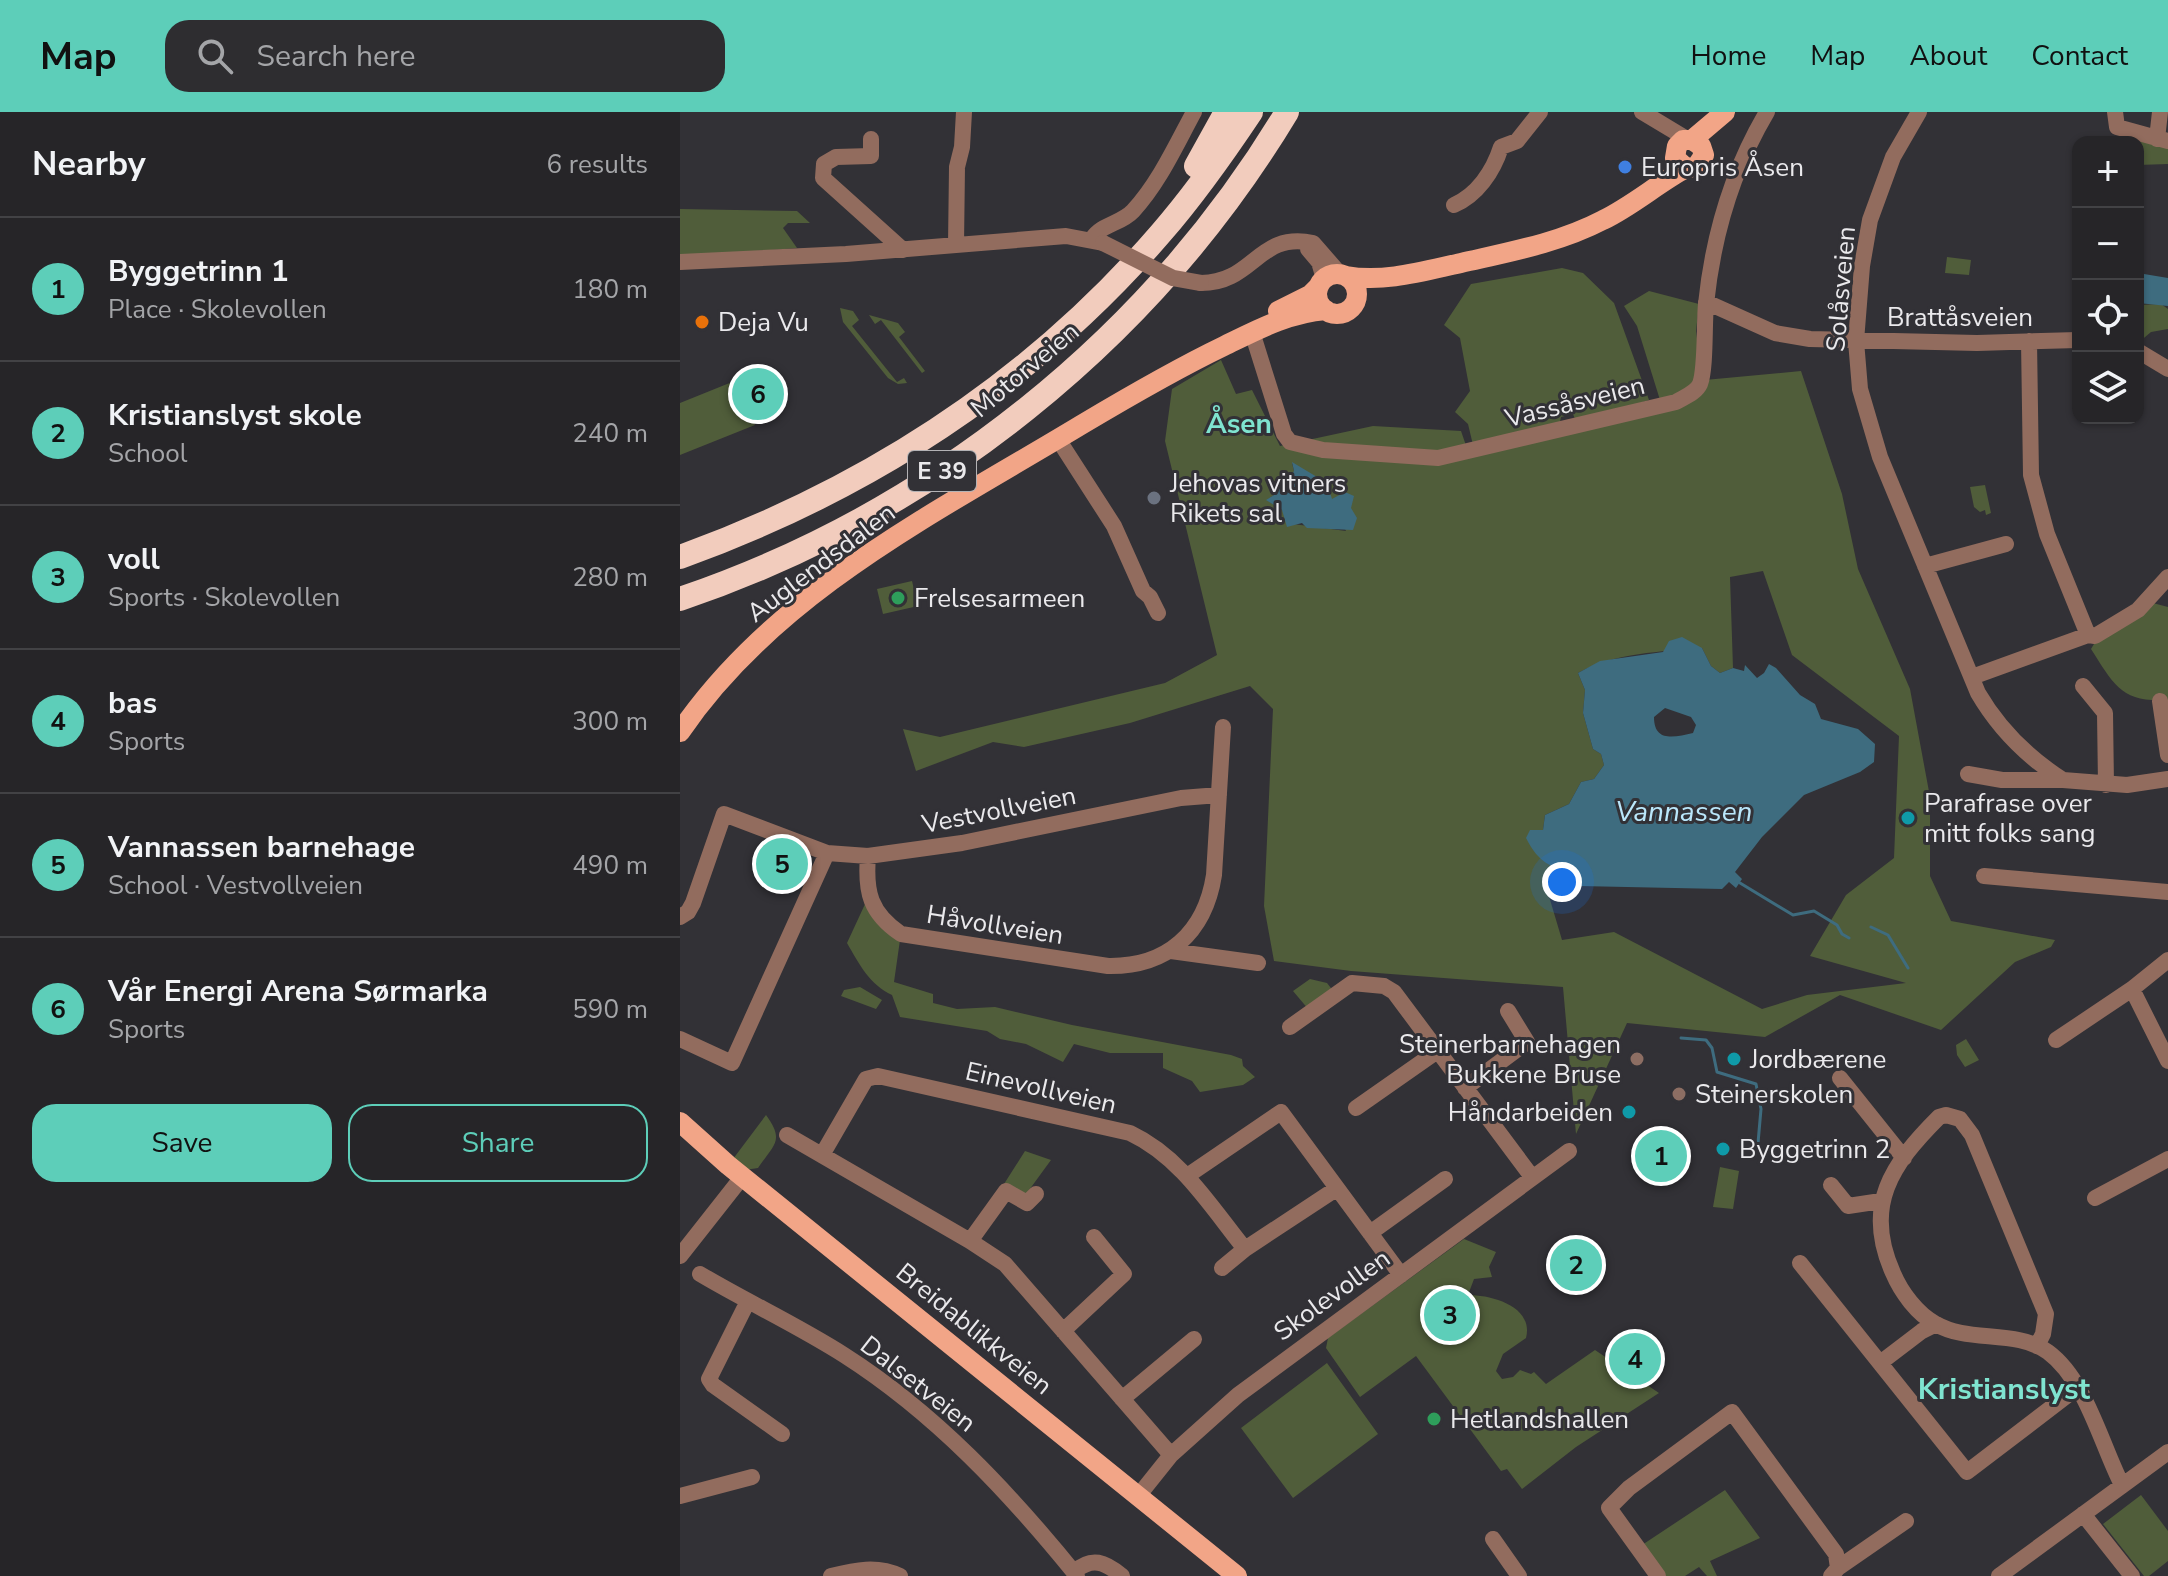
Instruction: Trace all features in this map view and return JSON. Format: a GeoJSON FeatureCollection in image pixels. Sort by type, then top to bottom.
{"type":"FeatureCollection","features":[{"type":"Feature","properties":{"kind":"highway","name":"E 39"},"geometry":{"type":"LineString","coordinates":[[1102,296],[1124,260],[1180,191],[1226,112]]}},
{"type":"Feature","properties":{"kind":"highway","name":"Motorveien"},"geometry":{"type":"LineString","coordinates":[[680,557],[803,508],[906,452],[1018,372],[1102,296],[1161,233],[1191,197],[1251,112]]}},
{"type":"Feature","properties":{"kind":"highway","name":"Motorveien"},"geometry":{"type":"LineString","coordinates":[[680,599],[767,565],[851,525],[928,480],[1006,426],[1078,366],[1149,296],[1199,238],[1287,112]]}},
{"type":"Feature","properties":{"kind":"highway","name":"E 39"},"geometry":{"type":"LineString","coordinates":[[1245,176],[1304,112]]}},
{"type":"Feature","properties":{"kind":"main road"},"geometry":{"type":"LineString","coordinates":[[1187,363],[1202,350],[1310,295],[1332,279],[1403,277],[1543,242],[1606,219],[1644,194],[1726,112]]}},
{"type":"Feature","properties":{"kind":"main road"},"geometry":{"type":"LineString","coordinates":[[1187,363],[1297,314],[1326,310],[1339,314],[1346,312],[1356,301],[1403,277]]}},
{"type":"Feature","properties":{"kind":"main road"},"geometry":{"type":"LineString","coordinates":[[1332,279],[1356,287],[1356,301]]}},
{"type":"Feature","properties":{"kind":"main road"},"geometry":{"type":"LineString","coordinates":[[1326,310],[1318,299],[1332,279]]}},
{"type":"Feature","properties":{"kind":"main road","name":"Auglendsdalen"},"geometry":{"type":"LineString","coordinates":[[680,732],[734,667],[810,598],[960,496],[1187,363]]}},
{"type":"Feature","properties":{"kind":"main road","name":"Breidablikkveien"},"geometry":{"type":"LineString","coordinates":[[680,1122],[1237,1576]]}},
{"type":"Feature","properties":{"kind":"street"},"geometry":{"type":"LineString","coordinates":[[956,245],[957,167],[962,147],[964,112]]}},
{"type":"Feature","properties":{"kind":"street"},"geometry":{"type":"LineString","coordinates":[[1098,241],[1097,230],[1126,217],[1139,203],[1194,112]]}},
{"type":"Feature","properties":{"kind":"street"},"geometry":{"type":"LineString","coordinates":[[1454,205],[1470,198],[1496,163],[1501,147],[1517,141],[1540,112]]}},
{"type":"Feature","properties":{"kind":"street"},"geometry":{"type":"LineString","coordinates":[[1643,112],[1686,151]]}},
{"type":"Feature","properties":{"kind":"street","name":"Vassåsveien"},"geometry":{"type":"LineString","coordinates":[[1252,332],[1278,423],[1290,442],[1323,450],[1438,458],[1676,402],[1698,387],[1704,370],[1706,302],[1723,211],[1751,139],[1767,112]]}},
{"type":"Feature","properties":{"kind":"street","name":"Solåsveien"},"geometry":{"type":"LineString","coordinates":[[1919,112],[1893,157],[1870,220],[1862,266],[1856,341],[1860,389],[1869,424],[1925,566],[1988,710],[2036,762],[2063,780]]}},
{"type":"Feature","properties":{"kind":"street"},"geometry":{"type":"LineString","coordinates":[[2115,112],[2117,127],[2162,140],[2160,112]]}},
{"type":"Feature","properties":{"kind":"street"},"geometry":{"type":"LineString","coordinates":[[871,139],[871,156],[832,158],[824,164],[823,178],[903,250]]}},
{"type":"Feature","properties":{"kind":"street"},"geometry":{"type":"LineString","coordinates":[[680,262],[903,250],[1066,236],[1098,241],[1173,278],[1201,283],[1235,276],[1279,243],[1289,240],[1302,241],[1332,279]]}},
{"type":"Feature","properties":{"kind":"street","name":"Brattåsveien"},"geometry":{"type":"LineString","coordinates":[[1706,302],[1775,333],[1810,339],[2072,340]]}},
{"type":"Feature","properties":{"kind":"street"},"geometry":{"type":"LineString","coordinates":[[2029,341],[2031,475],[2047,534],[2088,635]]}},
{"type":"Feature","properties":{"kind":"street"},"geometry":{"type":"LineString","coordinates":[[2140,352],[2168,369]]}},
{"type":"Feature","properties":{"kind":"street"},"geometry":{"type":"LineString","coordinates":[[1058,439],[1114,526],[1143,591],[1150,597],[1158,613]]}},
{"type":"Feature","properties":{"kind":"street"},"geometry":{"type":"LineString","coordinates":[[1925,566],[2006,544]]}},
{"type":"Feature","properties":{"kind":"street"},"geometry":{"type":"LineString","coordinates":[[1972,677],[2088,635],[2095,636],[2138,610],[2168,577]]}},
{"type":"Feature","properties":{"kind":"street"},"geometry":{"type":"LineString","coordinates":[[2083,686],[2105,713],[2106,785]]}},
{"type":"Feature","properties":{"kind":"street"},"geometry":{"type":"LineString","coordinates":[[2160,701],[2168,755]]}},
{"type":"Feature","properties":{"kind":"street"},"geometry":{"type":"LineString","coordinates":[[1219,795],[1223,727]]}},
{"type":"Feature","properties":{"kind":"street"},"geometry":{"type":"LineString","coordinates":[[2025,781],[2036,762]]}},
{"type":"Feature","properties":{"kind":"street"},"geometry":{"type":"LineString","coordinates":[[1968,774],[2025,781],[2063,780],[2106,785],[2138,785],[2168,779]]}},
{"type":"Feature","properties":{"kind":"street","name":"Vestvollveien"},"geometry":{"type":"LineString","coordinates":[[680,917],[688,912],[693,903],[724,814],[827,853],[868,856],[962,843],[1181,798],[1219,795]]}},
{"type":"Feature","properties":{"kind":"street","name":"Håvollveien"},"geometry":{"type":"LineString","coordinates":[[868,856],[868,888],[875,909],[884,922],[901,934],[1108,966],[1127,966],[1171,951],[1197,923],[1210,896],[1214,875],[1219,795]]}},
{"type":"Feature","properties":{"kind":"street"},"geometry":{"type":"LineString","coordinates":[[680,1039],[732,1063],[827,853]]}},
{"type":"Feature","properties":{"kind":"street"},"geometry":{"type":"LineString","coordinates":[[1984,876],[2168,892]]}},
{"type":"Feature","properties":{"kind":"street","name":"Håvollveien"},"geometry":{"type":"LineString","coordinates":[[1171,951],[1258,963]]}},
{"type":"Feature","properties":{"kind":"street"},"geometry":{"type":"LineString","coordinates":[[2056,1040],[2132,989],[2168,960]]}},
{"type":"Feature","properties":{"kind":"street"},"geometry":{"type":"LineString","coordinates":[[1290,1027],[1352,983],[1384,986],[1394,992],[1532,1177]]}},
{"type":"Feature","properties":{"kind":"street"},"geometry":{"type":"LineString","coordinates":[[2132,989],[2168,1061]]}},
{"type":"Feature","properties":{"kind":"street"},"geometry":{"type":"LineString","coordinates":[[1465,1088],[1527,1042],[1508,1011]]}},
{"type":"Feature","properties":{"kind":"street"},"geometry":{"type":"LineString","coordinates":[[1356,1108],[1436,1052]]}},
{"type":"Feature","properties":{"kind":"street","name":"Einevollveien"},"geometry":{"type":"LineString","coordinates":[[822,1155],[866,1079],[878,1076],[1130,1133],[1163,1153],[1187,1176],[1245,1249]]}},
{"type":"Feature","properties":{"kind":"street"},"geometry":{"type":"LineString","coordinates":[[1840,1078],[1904,1158]]}},
{"type":"Feature","properties":{"kind":"street"},"geometry":{"type":"LineString","coordinates":[[1187,1176],[1281,1112],[1401,1275]]}},
{"type":"Feature","properties":{"kind":"street"},"geometry":{"type":"LineString","coordinates":[[2037,1346],[2043,1334],[2046,1314],[1972,1135],[1960,1119],[1946,1115],[1933,1122],[1904,1158],[1881,1201],[1879,1232],[1896,1282],[1906,1296],[1936,1324],[2037,1346],[2063,1367],[2077,1388],[2122,1485]]}},
{"type":"Feature","properties":{"kind":"street"},"geometry":{"type":"LineString","coordinates":[[787,1135],[1005,1264],[1171,1455]]}},
{"type":"Feature","properties":{"kind":"street","name":"Skolevollen"},"geometry":{"type":"LineString","coordinates":[[1139,1495],[1171,1455],[1238,1395],[1569,1151]]}},
{"type":"Feature","properties":{"kind":"street"},"geometry":{"type":"LineString","coordinates":[[2095,1198],[2168,1159]]}},
{"type":"Feature","properties":{"kind":"street"},"geometry":{"type":"LineString","coordinates":[[680,1256],[743,1176]]}},
{"type":"Feature","properties":{"kind":"street"},"geometry":{"type":"LineString","coordinates":[[1370,1233],[1445,1179]]}},
{"type":"Feature","properties":{"kind":"street"},"geometry":{"type":"LineString","coordinates":[[1831,1185],[1848,1206],[1881,1201]]}},
{"type":"Feature","properties":{"kind":"street"},"geometry":{"type":"LineString","coordinates":[[1222,1268],[1245,1249],[1336,1189]]}},
{"type":"Feature","properties":{"kind":"street"},"geometry":{"type":"LineString","coordinates":[[970,1241],[1006,1191],[1027,1203],[1036,1194]]}},
{"type":"Feature","properties":{"kind":"street"},"geometry":{"type":"LineString","coordinates":[[1063,1331],[1124,1274],[1094,1237]]}},
{"type":"Feature","properties":{"kind":"street"},"geometry":{"type":"LineString","coordinates":[[1800,1263],[1967,1472],[2077,1388]]}},
{"type":"Feature","properties":{"kind":"street","name":"Dalsetveien"},"geometry":{"type":"LineString","coordinates":[[700,1274],[846,1356],[903,1397],[975,1459],[1075,1574],[1083,1564],[1093,1561],[1122,1576]]}},
{"type":"Feature","properties":{"kind":"street"},"geometry":{"type":"LineString","coordinates":[[748,1301],[709,1379],[782,1434]]}},
{"type":"Feature","properties":{"kind":"street"},"geometry":{"type":"LineString","coordinates":[[1880,1363],[1936,1324]]}},
{"type":"Feature","properties":{"kind":"street"},"geometry":{"type":"LineString","coordinates":[[1122,1399],[1194,1339]]}},
{"type":"Feature","properties":{"kind":"street"},"geometry":{"type":"LineString","coordinates":[[1658,1576],[1609,1508],[1629,1488],[1732,1412],[1836,1554],[1835,1572]]}},
{"type":"Feature","properties":{"kind":"street"},"geometry":{"type":"LineString","coordinates":[[1999,1576],[2168,1452]]}},
{"type":"Feature","properties":{"kind":"street"},"geometry":{"type":"LineString","coordinates":[[680,1496],[752,1477]]}},
{"type":"Feature","properties":{"kind":"street"},"geometry":{"type":"LineString","coordinates":[[2083,1514],[2132,1576]]}},
{"type":"Feature","properties":{"kind":"street"},"geometry":{"type":"LineString","coordinates":[[1835,1572],[1906,1521]]}},
{"type":"Feature","properties":{"kind":"street"},"geometry":{"type":"LineString","coordinates":[[1493,1539],[1519,1576]]}},
{"type":"Feature","properties":{"kind":"street"},"geometry":{"type":"LineString","coordinates":[[831,1576],[858,1569],[889,1571],[900,1576]]}},
{"type":"Feature","properties":{"kind":"green space"},"geometry":{"type":"Polygon","coordinates":[[[2144,142],[2168,146],[2168,164],[2144,165],[2144,142]]]}},
{"type":"Feature","properties":{"kind":"green space"},"geometry":{"type":"Polygon","coordinates":[[[680,209],[797,211],[810,223],[788,223],[783,228],[797,248],[680,257],[680,209]]]}},
{"type":"Feature","properties":{"kind":"green space"},"geometry":{"type":"Polygon","coordinates":[[[1947,257],[1971,260],[1969,275],[1945,273],[1947,257]]]}},
{"type":"Feature","properties":{"kind":"green space"},"geometry":{"type":"Polygon","coordinates":[[[1562,268],[1583,273],[1614,303],[1649,400],[1577,424],[1573,414],[1561,417],[1560,422],[1473,445],[1468,424],[1455,412],[1470,391],[1460,338],[1444,325],[1471,284],[1562,268]]]}},
{"type":"Feature","properties":{"kind":"green space"},"geometry":{"type":"Polygon","coordinates":[[[1649,291],[1699,304],[1696,331],[1699,354],[1694,381],[1801,371],[1842,494],[1858,569],[1910,689],[1930,797],[1930,876],[1951,921],[2055,940],[2051,947],[2015,962],[1941,1030],[1840,995],[1765,1037],[1627,1023],[1576,1134],[1563,987],[1351,971],[1274,961],[1264,906],[1273,709],[1250,686],[1130,723],[1024,747],[993,742],[916,771],[903,729],[940,737],[1165,683],[1217,655],[1165,441],[1172,389],[1221,360],[1236,394],[1252,390],[1280,446],[1373,426],[1461,431],[1470,457],[1660,400],[1637,326],[1624,306],[1649,291]],[[1292,463],[1294,471],[1290,493],[1274,495],[1267,500],[1282,510],[1293,524],[1346,531],[1331,500],[1292,463]],[[1763,571],[1730,577],[1733,668],[1720,673],[1711,666],[1702,648],[1623,657],[1578,673],[1585,690],[1583,713],[1593,749],[1601,754],[1604,765],[1594,779],[1581,782],[1569,804],[1545,815],[1543,830],[1530,830],[1554,869],[1574,876],[1579,886],[1543,876],[1562,940],[1614,932],[1762,1009],[1807,995],[1906,983],[1810,956],[1846,895],[1894,858],[1899,736],[1792,655],[1763,571]]]}},
{"type":"Feature","properties":{"kind":"green space"},"geometry":{"type":"Polygon","coordinates":[[[2161,304],[2168,309],[2168,329],[2151,332],[2144,338],[2144,305],[2161,304]]]}},
{"type":"Feature","properties":{"kind":"green space"},"geometry":{"type":"Polygon","coordinates":[[[840,308],[853,311],[859,320],[852,326],[897,382],[904,378],[907,383],[898,384],[888,378],[843,322],[840,308]]]}},
{"type":"Feature","properties":{"kind":"green space"},"geometry":{"type":"Polygon","coordinates":[[[869,315],[898,323],[905,332],[899,337],[925,371],[922,373],[881,320],[875,324],[869,315]]]}},
{"type":"Feature","properties":{"kind":"green space"},"geometry":{"type":"Polygon","coordinates":[[[737,380],[755,425],[680,455],[680,403],[737,380]]]}},
{"type":"Feature","properties":{"kind":"green space"},"geometry":{"type":"Polygon","coordinates":[[[1985,485],[1991,513],[1986,515],[1985,510],[1980,512],[1974,507],[1970,487],[1985,485]]]}},
{"type":"Feature","properties":{"kind":"green space","name":"Frelsesarmeen"},"geometry":{"type":"Polygon","coordinates":[[[912,581],[918,606],[883,614],[877,589],[912,581]]]}},
{"type":"Feature","properties":{"kind":"green space"},"geometry":{"type":"Polygon","coordinates":[[[2149,602],[2168,607],[2168,700],[2129,695],[2113,682],[2091,649],[2097,639],[2149,602]]]}},
{"type":"Feature","properties":{"kind":"green space"},"geometry":{"type":"Polygon","coordinates":[[[866,902],[900,940],[894,982],[933,994],[933,1003],[957,1009],[995,1007],[1231,1055],[1242,1059],[1243,1066],[1255,1077],[1243,1085],[1200,1092],[1192,1081],[1163,1068],[1163,1053],[1110,1053],[1074,1044],[1063,1062],[1026,1044],[1000,1039],[987,1031],[900,1017],[892,995],[871,980],[847,943],[866,902]]]}},
{"type":"Feature","properties":{"kind":"green space"},"geometry":{"type":"Polygon","coordinates":[[[1310,979],[1327,983],[1334,992],[1309,1010],[1293,991],[1310,979]]]}},
{"type":"Feature","properties":{"kind":"green space"},"geometry":{"type":"Polygon","coordinates":[[[860,987],[882,1000],[876,1009],[841,996],[844,990],[860,987]]]}},
{"type":"Feature","properties":{"kind":"green space"},"geometry":{"type":"Polygon","coordinates":[[[1966,1039],[1979,1060],[1965,1067],[1957,1055],[1956,1045],[1966,1039]]]}},
{"type":"Feature","properties":{"kind":"green space"},"geometry":{"type":"Polygon","coordinates":[[[766,1115],[775,1131],[773,1148],[758,1168],[745,1170],[733,1159],[766,1115]]]}},
{"type":"Feature","properties":{"kind":"green space"},"geometry":{"type":"Polygon","coordinates":[[[1025,1151],[1051,1160],[1024,1197],[1004,1184],[1025,1151]]]}},
{"type":"Feature","properties":{"kind":"green space"},"geometry":{"type":"Polygon","coordinates":[[[1720,1167],[1739,1171],[1733,1209],[1713,1207],[1720,1167]]]}},
{"type":"Feature","properties":{"kind":"green space"},"geometry":{"type":"Polygon","coordinates":[[[1464,1239],[1496,1252],[1489,1267],[1492,1277],[1474,1279],[1468,1295],[1489,1297],[1509,1305],[1524,1318],[1527,1327],[1526,1338],[1503,1354],[1496,1371],[1502,1379],[1513,1377],[1520,1370],[1531,1374],[1534,1372],[1546,1384],[1595,1350],[1659,1393],[1576,1447],[1522,1489],[1507,1469],[1501,1471],[1416,1356],[1360,1397],[1326,1348],[1328,1338],[1464,1239]]]}},
{"type":"Feature","properties":{"kind":"green space"},"geometry":{"type":"Polygon","coordinates":[[[1638,1339],[1650,1365],[1632,1368],[1616,1353],[1638,1339]]]}},
{"type":"Feature","properties":{"kind":"green space"},"geometry":{"type":"Polygon","coordinates":[[[1327,1363],[1378,1434],[1293,1498],[1241,1428],[1327,1363]]]}},
{"type":"Feature","properties":{"kind":"green space"},"geometry":{"type":"Polygon","coordinates":[[[1725,1490],[1760,1538],[1710,1561],[1717,1576],[1707,1576],[1699,1567],[1685,1576],[1665,1576],[1642,1545],[1725,1490]]]}},
{"type":"Feature","properties":{"kind":"green space"},"geometry":{"type":"Polygon","coordinates":[[[2141,1495],[2168,1531],[2168,1561],[2149,1576],[2144,1576],[2103,1524],[2141,1495]]]}},
{"type":"Feature","properties":{"kind":"water"},"geometry":{"type":"Polygon","coordinates":[[[2144,274],[2168,278],[2168,306],[2144,304],[2144,274]]]}},
{"type":"Feature","properties":{"kind":"water"},"geometry":{"type":"Polygon","coordinates":[[[1292,462],[1327,483],[1332,499],[1345,492],[1354,496],[1351,508],[1357,518],[1353,530],[1307,528],[1302,523],[1287,527],[1282,510],[1266,500],[1278,488],[1290,493],[1289,479],[1294,471],[1292,462]]]}},
{"type":"Feature","properties":{"kind":"water","name":"Vannassen"},"geometry":{"type":"Polygon","coordinates":[[[1682,637],[1702,648],[1711,666],[1720,673],[1733,668],[1744,671],[1745,665],[1757,678],[1769,664],[1776,668],[1800,695],[1815,704],[1821,719],[1858,729],[1875,744],[1874,762],[1860,772],[1804,795],[1762,837],[1735,872],[1742,879],[1736,888],[1729,882],[1722,889],[1579,886],[1574,876],[1541,859],[1526,838],[1530,830],[1543,830],[1545,815],[1569,804],[1581,782],[1594,779],[1604,765],[1601,754],[1593,749],[1583,713],[1585,690],[1578,673],[1600,661],[1663,652],[1669,641],[1682,637]],[[1665,708],[1654,717],[1662,735],[1679,736],[1693,733],[1696,725],[1691,717],[1665,708]]]}},
{"type":"Feature","properties":{"kind":"waterway"},"geometry":{"type":"LineString","coordinates":[[1740,883],[1793,915],[1814,911],[1837,925],[1842,934],[1849,938]]}},
{"type":"Feature","properties":{"kind":"waterway"},"geometry":{"type":"LineString","coordinates":[[1871,927],[1888,935],[1908,968]]}},
{"type":"Feature","properties":{"kind":"waterway"},"geometry":{"type":"LineString","coordinates":[[1681,1038],[1706,1040],[1712,1048],[1717,1072],[1756,1084],[1761,1109],[1758,1143]]}},
{"type":"Feature","properties":{"kind":"place","name":"Europris Åsen"},"geometry":{"type":"Point","coordinates":[1625,167]}},
{"type":"Feature","properties":{"kind":"place","name":"Deja Vu"},"geometry":{"type":"Point","coordinates":[702,322]}},
{"type":"Feature","properties":{"kind":"place","name":"Vår Energi Arena Sørmarka"},"geometry":{"type":"Point","coordinates":[758,394]}},
{"type":"Feature","properties":{"kind":"place","name":"Jehovas vitners Rikets sal"},"geometry":{"type":"Point","coordinates":[1154,498]}},
{"type":"Feature","properties":{"kind":"place","name":"Frelsesarmeen"},"geometry":{"type":"Point","coordinates":[898,598]}},
{"type":"Feature","properties":{"kind":"place","name":"Parafrase over mitt folks sang"},"geometry":{"type":"Point","coordinates":[1908,818]}},
{"type":"Feature","properties":{"kind":"place","name":"Vannassen barnehage"},"geometry":{"type":"Point","coordinates":[782,864]}},
{"type":"Feature","properties":{"kind":"place","name":"Steinerbarnehagen Bukkene Bruse"},"geometry":{"type":"Point","coordinates":[1637,1059]}},
{"type":"Feature","properties":{"kind":"place","name":"Jordbærene"},"geometry":{"type":"Point","coordinates":[1734,1059]}},
{"type":"Feature","properties":{"kind":"place","name":"Steinerskolen"},"geometry":{"type":"Point","coordinates":[1679,1094]}},
{"type":"Feature","properties":{"kind":"place","name":"Håndarbeiden"},"geometry":{"type":"Point","coordinates":[1629,1112]}},
{"type":"Feature","properties":{"kind":"place","name":"Byggetrinn 2"},"geometry":{"type":"Point","coordinates":[1723,1149]}},
{"type":"Feature","properties":{"kind":"place","name":"Byggetrinn 1"},"geometry":{"type":"Point","coordinates":[1661,1156]}},
{"type":"Feature","properties":{"kind":"place","name":"Kristianslyst skole"},"geometry":{"type":"Point","coordinates":[1576,1265]}},
{"type":"Feature","properties":{"kind":"place","name":"voll"},"geometry":{"type":"Point","coordinates":[1450,1315]}},
{"type":"Feature","properties":{"kind":"place","name":"bas"},"geometry":{"type":"Point","coordinates":[1635,1359]}},
{"type":"Feature","properties":{"kind":"place","name":"Hetlandshallen"},"geometry":{"type":"Point","coordinates":[1434,1419]}},
{"type":"Feature","properties":{"kind":"district","name":"Åsen"},"geometry":{"type":"Point","coordinates":[1239,424]}},
{"type":"Feature","properties":{"kind":"district","name":"Kristianslyst"},"geometry":{"type":"Point","coordinates":[2004,1389]}}]}
